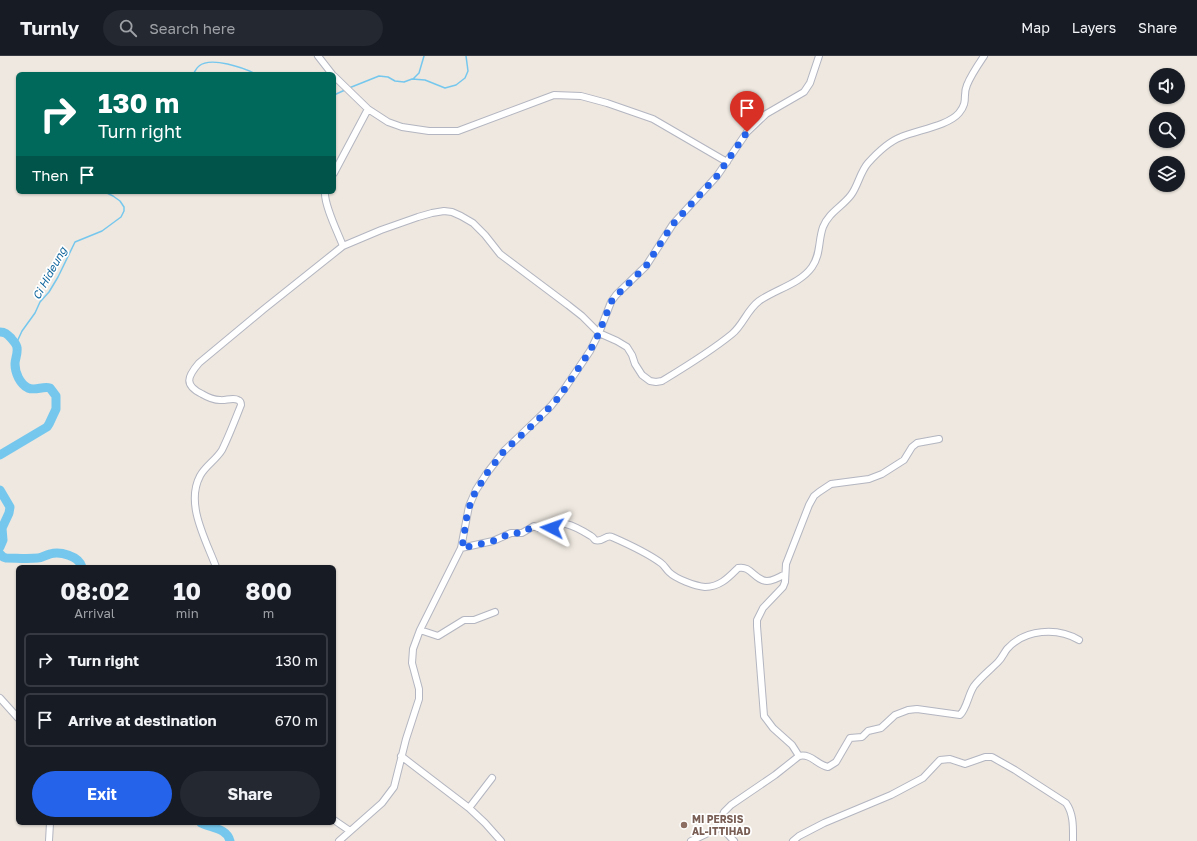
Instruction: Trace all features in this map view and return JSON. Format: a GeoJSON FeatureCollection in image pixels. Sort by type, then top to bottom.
{"type":"FeatureCollection","features":[{"type":"Feature","properties":{"kind":"street"},"geometry":{"type":"LineString","coordinates":[[318,56],[330,72]]}},
{"type":"Feature","properties":{"kind":"street"},"geometry":{"type":"LineString","coordinates":[[339,841],[382,803],[395,783],[401,756],[419,699],[419,689],[412,663],[416,640],[462,548],[467,515],[472,498],[487,473],[504,451],[538,420],[560,396],[582,363],[599,333],[611,302],[641,272],[673,224],[710,185],[747,132],[766,114],[804,92],[810,83],[819,56]]}},
{"type":"Feature","properties":{"kind":"street"},"geometry":{"type":"LineString","coordinates":[[215,565],[200,524],[195,492],[203,471],[222,450],[241,405],[238,400],[219,400],[211,398],[196,390],[190,386],[190,374],[199,364],[264,309],[343,246],[381,230],[418,217],[432,213],[452,212],[473,223],[500,254],[573,309],[599,333],[617,340],[627,347],[642,375],[650,381],[662,381],[710,350],[733,332],[759,301],[786,285],[800,279],[808,271],[817,259],[824,226],[828,218],[835,209],[851,195],[867,164],[882,149],[900,137],[950,120],[959,113],[964,105],[966,86],[984,56]]}},
{"type":"Feature","properties":{"kind":"street"},"geometry":{"type":"LineString","coordinates":[[336,78],[368,109],[388,122],[402,127],[429,131],[458,131],[554,95],[581,96],[607,103],[653,119],[727,162]]}},
{"type":"Feature","properties":{"kind":"street"},"geometry":{"type":"LineString","coordinates":[[336,169],[368,109]]}},
{"type":"Feature","properties":{"kind":"street"},"geometry":{"type":"LineString","coordinates":[[325,194],[328,207],[343,246]]}},
{"type":"Feature","properties":{"kind":"street"},"geometry":{"type":"LineString","coordinates":[[799,756],[792,745],[773,728],[764,716],[758,620],[763,608],[783,587],[785,582],[786,564],[809,505],[819,492],[831,484],[869,479],[882,474],[904,460],[912,447],[917,443],[939,439]]}},
{"type":"Feature","properties":{"kind":"street"},"geometry":{"type":"LineString","coordinates":[[462,548],[493,541],[511,533],[522,533],[534,526],[544,530],[565,524],[579,529],[596,540],[602,540],[608,536],[611,536],[630,545],[662,564],[674,577],[688,583],[705,587],[716,586],[724,582],[738,568],[742,567],[748,569],[764,581],[768,582],[785,574]]}},
{"type":"Feature","properties":{"kind":"street"},"geometry":{"type":"LineString","coordinates":[[420,630],[438,636],[464,620],[474,620],[495,612]]}},
{"type":"Feature","properties":{"kind":"street"},"geometry":{"type":"LineString","coordinates":[[734,841],[722,827],[722,817],[724,812],[731,805],[775,775],[799,756],[808,756],[828,767],[836,762],[850,738],[862,737],[868,731],[881,728],[892,717],[899,713],[917,709],[960,715],[963,712],[970,691],[1000,660],[1007,649],[1022,637],[1030,634],[1060,633],[1072,636],[1079,640]]}},
{"type":"Feature","properties":{"kind":"street"},"geometry":{"type":"LineString","coordinates":[[0,698],[16,716]]}},
{"type":"Feature","properties":{"kind":"street"},"geometry":{"type":"LineString","coordinates":[[401,756],[469,808],[501,841]]}},
{"type":"Feature","properties":{"kind":"street"},"geometry":{"type":"LineString","coordinates":[[793,841],[799,836],[824,823],[891,795],[923,778],[940,760],[950,759],[965,764],[988,757],[995,759],[1015,770],[1066,803],[1072,817],[1073,841]]}},
{"type":"Feature","properties":{"kind":"street"},"geometry":{"type":"LineString","coordinates":[[469,808],[492,778]]}},
{"type":"Feature","properties":{"kind":"street"},"geometry":{"type":"LineString","coordinates":[[336,821],[350,831]]}},
{"type":"Feature","properties":{"kind":"street"},"geometry":{"type":"LineString","coordinates":[[49,841],[50,825]]}},
{"type":"Feature","properties":{"kind":"street"},"geometry":{"type":"LineString","coordinates":[[691,841],[722,827]]}},
{"type":"Feature","properties":{"kind":"waterway"},"geometry":{"type":"LineString","coordinates":[[413,79],[419,73],[424,56]]}},
{"type":"Feature","properties":{"kind":"waterway","name":"Ci Hideung"},"geometry":{"type":"LineString","coordinates":[[349,88],[379,76],[404,82],[412,79],[425,80],[445,88],[456,85],[465,78],[468,71],[466,56]]}},
{"type":"Feature","properties":{"kind":"waterway","name":"Ci Hideung"},"geometry":{"type":"LineString","coordinates":[[194,72],[199,66],[204,63],[211,62],[228,64],[251,72]]}},
{"type":"Feature","properties":{"kind":"waterway","name":"Ci Hideung"},"geometry":{"type":"LineString","coordinates":[[336,94],[345,90]]}},
{"type":"Feature","properties":{"kind":"waterway","name":"Ci Hideung"},"geometry":{"type":"LineString","coordinates":[[16,344],[22,331],[35,313],[40,302],[49,292],[58,277],[75,242],[102,231],[121,217],[124,207],[120,201],[109,194]]}},
{"type":"Feature","properties":{"kind":"waterway"},"geometry":{"type":"LineString","coordinates":[[0,332],[7,334],[16,345],[17,352],[15,367],[18,378],[23,384],[31,389],[50,388],[56,396],[56,409],[47,427],[0,455]]}},
{"type":"Feature","properties":{"kind":"waterway"},"geometry":{"type":"LineString","coordinates":[[0,490],[10,507],[9,513],[2,528],[3,540],[0,547]]}},
{"type":"Feature","properties":{"kind":"waterway"},"geometry":{"type":"LineString","coordinates":[[0,554],[6,558],[39,558],[48,554],[59,553],[73,557],[81,565]]}},
{"type":"Feature","properties":{"kind":"waterway"},"geometry":{"type":"LineString","coordinates":[[207,825],[226,833],[230,841]]}},
{"type":"Feature","properties":{"kind":"place","name":"MI PERSIS AL-ITTIHAD"},"geometry":{"type":"Point","coordinates":[684,825]}},
{"type":"Feature","properties":{"kind":"route"},"geometry":{"type":"LineString","coordinates":[[552,528],[544,530],[534,526],[522,533],[511,533],[493,541],[462,548],[467,515],[472,498],[487,473],[504,451],[538,420],[560,396],[590,351],[611,302],[646,266],[673,224],[710,185],[747,132]]}}]}
